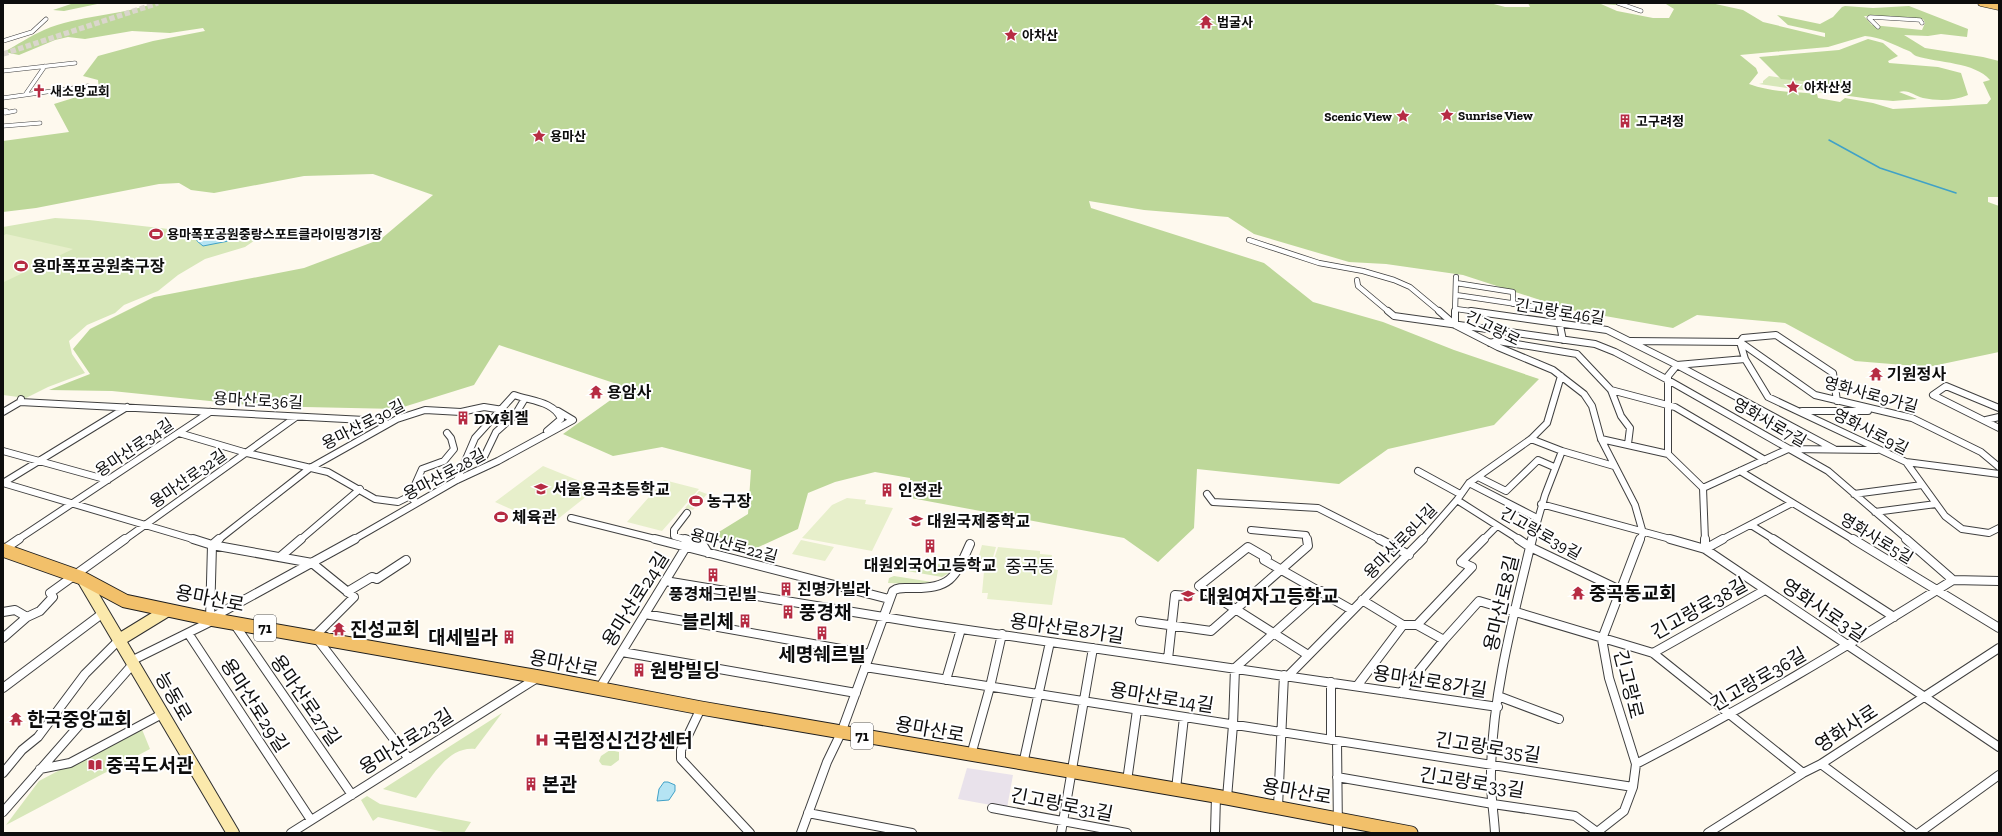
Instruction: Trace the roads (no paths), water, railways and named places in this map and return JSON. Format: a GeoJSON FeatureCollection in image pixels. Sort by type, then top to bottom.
{"type":"FeatureCollection","features":[{"type":"Feature","properties":{"kind":"main road"},"geometry":{"type":"LineString","coordinates":[[1981,3],[1999,6]]}},
{"type":"Feature","properties":{"kind":"main road"},"geometry":{"type":"LineString","coordinates":[[1988,3],[1999,6]]}},
{"type":"Feature","properties":{"kind":"main road","name":"용마산로"},"geometry":{"type":"LineString","coordinates":[[3,550],[79,577],[125,601],[168,610],[701,708],[1278,807],[1411,833]]}},
{"type":"Feature","properties":{"kind":"main road","name":"능동로"},"geometry":{"type":"LineString","coordinates":[[79,577],[103,613],[233,833]]}},
{"type":"Feature","properties":{"kind":"main road"},"geometry":{"type":"LineString","coordinates":[[119,640],[168,610]]}},
{"type":"Feature","properties":{"kind":"street"},"geometry":{"type":"LineString","coordinates":[[1618,3],[1641,11]]}},
{"type":"Feature","properties":{"kind":"street"},"geometry":{"type":"LineString","coordinates":[[1878,27],[1869,18],[1870,16],[1920,20],[1922,23]]}},
{"type":"Feature","properties":{"kind":"street"},"geometry":{"type":"LineString","coordinates":[[3,41],[32,32],[46,19]]}},
{"type":"Feature","properties":{"kind":"street"},"geometry":{"type":"LineString","coordinates":[[3,71],[75,63]]}},
{"type":"Feature","properties":{"kind":"street"},"geometry":{"type":"LineString","coordinates":[[25,95],[45,66]]}},
{"type":"Feature","properties":{"kind":"street"},"geometry":{"type":"LineString","coordinates":[[3,98],[88,86]]}},
{"type":"Feature","properties":{"kind":"street"},"geometry":{"type":"LineString","coordinates":[[4,113],[15,111]]}},
{"type":"Feature","properties":{"kind":"street"},"geometry":{"type":"LineString","coordinates":[[3,126],[40,123]]}},
{"type":"Feature","properties":{"kind":"street","name":"긴고랑로"},"geometry":{"type":"LineString","coordinates":[[1249,240],[1319,263],[1363,271],[1394,280],[1414,291],[1455,325],[1490,343],[1553,370],[1584,394],[1592,406],[1601,439],[1635,505],[1643,533],[1602,639],[1609,678],[1636,764],[1633,787],[1624,811],[1597,832]]}},
{"type":"Feature","properties":{"kind":"street","name":"영화사로7길"},"geometry":{"type":"LineString","coordinates":[[1357,280],[1358,286],[1394,316],[1595,344],[1615,352],[1668,380],[1828,471],[1953,580]]}},
{"type":"Feature","properties":{"kind":"street"},"geometry":{"type":"LineString","coordinates":[[1455,325],[1456,280],[1513,292],[1513,304]]}},
{"type":"Feature","properties":{"kind":"street"},"geometry":{"type":"LineString","coordinates":[[1456,295],[1557,310],[1563,340]]}},
{"type":"Feature","properties":{"kind":"street","name":"긴고랑로46길"},"geometry":{"type":"LineString","coordinates":[[1456,309],[1607,330],[1677,365],[1834,450]]}},
{"type":"Feature","properties":{"kind":"street"},"geometry":{"type":"LineString","coordinates":[[1628,341],[1740,342],[1743,338],[1776,334],[1833,373],[1837,401]]}},
{"type":"Feature","properties":{"kind":"street"},"geometry":{"type":"LineString","coordinates":[[1490,343],[1498,341],[1577,354],[1611,390],[1621,416],[1630,428],[1628,444]]}},
{"type":"Feature","properties":{"kind":"street","name":"영화사로9길"},"geometry":{"type":"LineString","coordinates":[[1740,342],[1744,359],[1768,396],[1906,462],[1945,516],[1962,529],[1989,533],[1999,528]]}},
{"type":"Feature","properties":{"kind":"street","name":"영화사로9가길"},"geometry":{"type":"LineString","coordinates":[[1740,342],[1815,395],[1878,412],[1912,418],[1981,452],[1999,467]]}},
{"type":"Feature","properties":{"kind":"street"},"geometry":{"type":"LineString","coordinates":[[1668,454],[1668,376],[1677,365],[1744,359]]}},
{"type":"Feature","properties":{"kind":"street"},"geometry":{"type":"LineString","coordinates":[[1458,497],[1469,483],[1530,439],[1547,423],[1561,376]]}},
{"type":"Feature","properties":{"kind":"street"},"geometry":{"type":"LineString","coordinates":[[1999,408],[1952,387],[1946,386],[1933,395],[1986,420],[1999,428]]}},
{"type":"Feature","properties":{"kind":"street"},"geometry":{"type":"LineString","coordinates":[[1611,390],[1675,407],[1765,460]]}},
{"type":"Feature","properties":{"kind":"street"},"geometry":{"type":"LineString","coordinates":[[457,480],[475,438],[514,395],[524,400],[547,404],[558,411],[561,419],[544,435]]}},
{"type":"Feature","properties":{"kind":"street"},"geometry":{"type":"LineString","coordinates":[[466,460],[484,457],[496,432],[515,415],[524,400]]}},
{"type":"Feature","properties":{"kind":"street","name":"용마산로36길"},"geometry":{"type":"LineString","coordinates":[[3,412],[20,401],[384,421],[387,424]]}},
{"type":"Feature","properties":{"kind":"street"},"geometry":{"type":"LineString","coordinates":[[3,483],[127,406]]}},
{"type":"Feature","properties":{"kind":"street","name":"용마산로30길"},"geometry":{"type":"LineString","coordinates":[[212,545],[310,468],[387,424],[410,414],[425,410],[461,412],[484,408],[502,410]]}},
{"type":"Feature","properties":{"kind":"street","name":"용마산로28길"},"geometry":{"type":"LineString","coordinates":[[213,619],[383,524],[457,480],[498,461],[573,420],[558,411]]}},
{"type":"Feature","properties":{"kind":"street","name":"영화사로9길"},"geometry":{"type":"LineString","coordinates":[[1798,411],[1878,412]]}},
{"type":"Feature","properties":{"kind":"street","name":"용마산로34길"},"geometry":{"type":"LineString","coordinates":[[3,550],[73,505],[210,412]]}},
{"type":"Feature","properties":{"kind":"street","name":"용마산로32길"},"geometry":{"type":"LineString","coordinates":[[27,617],[40,611],[53,597],[50,593],[79,577],[144,526],[296,417]]}},
{"type":"Feature","properties":{"kind":"street"},"geometry":{"type":"LineString","coordinates":[[1986,420],[1999,417]]}},
{"type":"Feature","properties":{"kind":"street","name":"용마산로32길"},"geometry":{"type":"LineString","coordinates":[[179,433],[247,453]]}},
{"type":"Feature","properties":{"kind":"street"},"geometry":{"type":"LineString","coordinates":[[310,468],[328,472],[375,499],[398,502],[410,496],[422,469],[444,462],[454,449],[451,438],[447,433]]}},
{"type":"Feature","properties":{"kind":"street"},"geometry":{"type":"LineString","coordinates":[[1530,439],[1562,451],[1614,466]]}},
{"type":"Feature","properties":{"kind":"street"},"geometry":{"type":"LineString","coordinates":[[1601,439],[1668,454],[1703,488],[1706,549],[1792,503]]}},
{"type":"Feature","properties":{"kind":"street"},"geometry":{"type":"LineString","coordinates":[[1703,488],[1788,449],[1881,450]]}},
{"type":"Feature","properties":{"kind":"street"},"geometry":{"type":"LineString","coordinates":[[3,451],[108,480]]}},
{"type":"Feature","properties":{"kind":"street","name":"용마산로8길"},"geometry":{"type":"LineString","coordinates":[[1495,833],[1491,765],[1498,696],[1514,612],[1537,518],[1554,467],[1562,451]]}},
{"type":"Feature","properties":{"kind":"street","name":"용마산로30길"},"geometry":{"type":"LineString","coordinates":[[247,453],[310,468]]}},
{"type":"Feature","properties":{"kind":"street","name":"긴고랑로39길"},"geometry":{"type":"LineString","coordinates":[[1478,477],[1506,491],[1538,460],[1554,467]]}},
{"type":"Feature","properties":{"kind":"street"},"geometry":{"type":"LineString","coordinates":[[1906,462],[1999,474]]}},
{"type":"Feature","properties":{"kind":"street","name":"긴고랑로39길"},"geometry":{"type":"LineString","coordinates":[[1418,471],[1530,547],[1620,590]]}},
{"type":"Feature","properties":{"kind":"street","name":"영화사로5길"},"geometry":{"type":"LineString","coordinates":[[1740,471],[1999,628]]}},
{"type":"Feature","properties":{"kind":"street"},"geometry":{"type":"LineString","coordinates":[[3,483],[73,505]]}},
{"type":"Feature","properties":{"kind":"street"},"geometry":{"type":"LineString","coordinates":[[1469,483],[1537,518]]}},
{"type":"Feature","properties":{"kind":"street"},"geometry":{"type":"LineString","coordinates":[[1854,494],[1922,485]]}},
{"type":"Feature","properties":{"kind":"street"},"geometry":{"type":"LineString","coordinates":[[280,557],[360,489]]}},
{"type":"Feature","properties":{"kind":"street"},"geometry":{"type":"LineString","coordinates":[[1207,494],[1213,502],[1318,508],[1409,555]]}},
{"type":"Feature","properties":{"kind":"street"},"geometry":{"type":"LineString","coordinates":[[410,496],[416,503]]}},
{"type":"Feature","properties":{"kind":"street","name":"용마산로8나길"},"geometry":{"type":"LineString","coordinates":[[1287,675],[1409,555],[1458,497]]}},
{"type":"Feature","properties":{"kind":"street"},"geometry":{"type":"LineString","coordinates":[[1541,504],[1643,533]]}},
{"type":"Feature","properties":{"kind":"street"},"geometry":{"type":"LineString","coordinates":[[1875,512],[1936,504]]}},
{"type":"Feature","properties":{"kind":"street","name":"용마산로32길"},"geometry":{"type":"LineString","coordinates":[[73,505],[144,526]]}},
{"type":"Feature","properties":{"kind":"street"},"geometry":{"type":"LineString","coordinates":[[687,513],[674,530],[674,536],[702,544],[708,553]]}},
{"type":"Feature","properties":{"kind":"street","name":"용마산로22길"},"geometry":{"type":"LineString","coordinates":[[571,518],[889,599]]}},
{"type":"Feature","properties":{"kind":"street"},"geometry":{"type":"LineString","coordinates":[[1751,525],[1894,617]]}},
{"type":"Feature","properties":{"kind":"street"},"geometry":{"type":"LineString","coordinates":[[144,526],[212,545],[312,563],[354,597],[315,636],[409,759]]}},
{"type":"Feature","properties":{"kind":"street"},"geometry":{"type":"LineString","coordinates":[[1416,625],[1472,567],[1461,562],[1497,526]]}},
{"type":"Feature","properties":{"kind":"street"},"geometry":{"type":"LineString","coordinates":[[1140,621],[1211,631],[1308,546],[1306,535],[1251,530]]}},
{"type":"Feature","properties":{"kind":"street","name":"영화사로3길"},"geometry":{"type":"LineString","coordinates":[[1643,533],[1706,549],[1999,747]]}},
{"type":"Feature","properties":{"kind":"street"},"geometry":{"type":"LineString","coordinates":[[801,833],[827,762],[841,733],[893,590],[896,588],[932,589],[946,584],[958,570],[970,544]]}},
{"type":"Feature","properties":{"kind":"street"},"geometry":{"type":"LineString","coordinates":[[3,812],[132,663],[213,619],[212,545]]}},
{"type":"Feature","properties":{"kind":"street","name":"용마산로24길"},"geometry":{"type":"LineString","coordinates":[[599,689],[686,547]]}},
{"type":"Feature","properties":{"kind":"street"},"geometry":{"type":"LineString","coordinates":[[1308,655],[1199,586],[1248,547],[1267,558],[1264,560],[1321,591],[1352,610]]}},
{"type":"Feature","properties":{"kind":"street"},"geometry":{"type":"LineString","coordinates":[[347,592],[372,577],[377,579],[406,560]]}},
{"type":"Feature","properties":{"kind":"street"},"geometry":{"type":"LineString","coordinates":[[1953,580],[1999,581]]}},
{"type":"Feature","properties":{"kind":"street","name":"긴고랑로36길"},"geometry":{"type":"LineString","coordinates":[[1636,764],[1730,714],[1848,645],[1953,580]]}},
{"type":"Feature","properties":{"kind":"street"},"geometry":{"type":"LineString","coordinates":[[665,581],[883,617]]}},
{"type":"Feature","properties":{"kind":"street","name":"긴고랑로38길"},"geometry":{"type":"LineString","coordinates":[[1444,640],[1479,601],[1653,653],[1766,590]]}},
{"type":"Feature","properties":{"kind":"street"},"geometry":{"type":"LineString","coordinates":[[1235,668],[1321,591]]}},
{"type":"Feature","properties":{"kind":"street"},"geometry":{"type":"LineString","coordinates":[[1168,659],[1175,595],[1188,596]]}},
{"type":"Feature","properties":{"kind":"street","name":"용마산로8나길"},"geometry":{"type":"LineString","coordinates":[[1362,600],[1403,625]]}},
{"type":"Feature","properties":{"kind":"street"},"geometry":{"type":"LineString","coordinates":[[3,612],[14,610],[27,617],[3,638]]}},
{"type":"Feature","properties":{"kind":"street"},"geometry":{"type":"LineString","coordinates":[[3,688],[103,613]]}},
{"type":"Feature","properties":{"kind":"street"},"geometry":{"type":"LineString","coordinates":[[645,614],[869,654]]}},
{"type":"Feature","properties":{"kind":"street","name":"용마산로8가길"},"geometry":{"type":"LineString","coordinates":[[883,617],[1498,707]]}},
{"type":"Feature","properties":{"kind":"street","name":"용마산로27길"},"geometry":{"type":"LineString","coordinates":[[233,623],[352,795]]}},
{"type":"Feature","properties":{"kind":"street"},"geometry":{"type":"LineString","coordinates":[[1401,693],[1444,640],[1416,625],[1403,625]]}},
{"type":"Feature","properties":{"kind":"street","name":"용마산로8가길"},"geometry":{"type":"LineString","coordinates":[[1357,686],[1403,625]]}},
{"type":"Feature","properties":{"kind":"street"},"geometry":{"type":"LineString","coordinates":[[865,667],[946,680],[961,629]]}},
{"type":"Feature","properties":{"kind":"street","name":"용마산로29길"},"geometry":{"type":"LineString","coordinates":[[188,633],[312,820]]}},
{"type":"Feature","properties":{"kind":"street"},"geometry":{"type":"LineString","coordinates":[[971,755],[990,687],[1002,634]]}},
{"type":"Feature","properties":{"kind":"street"},"geometry":{"type":"LineString","coordinates":[[3,772],[22,750],[38,737],[85,674],[119,640]]}},
{"type":"Feature","properties":{"kind":"street"},"geometry":{"type":"LineString","coordinates":[[1023,764],[1040,694],[1050,642]]}},
{"type":"Feature","properties":{"kind":"street"},"geometry":{"type":"LineString","coordinates":[[1061,833],[1085,702],[1092,648]]}},
{"type":"Feature","properties":{"kind":"street","name":"영화사로"},"geometry":{"type":"LineString","coordinates":[[1708,833],[1758,803],[1803,773],[1821,764],[1999,648]]}},
{"type":"Feature","properties":{"kind":"street"},"geometry":{"type":"LineString","coordinates":[[622,652],[856,693]]}},
{"type":"Feature","properties":{"kind":"street"},"geometry":{"type":"LineString","coordinates":[[1653,653],[1803,773]]}},
{"type":"Feature","properties":{"kind":"street","name":"용마산로14길"},"geometry":{"type":"LineString","coordinates":[[1215,833],[1233,725],[1235,668]]}},
{"type":"Feature","properties":{"kind":"street"},"geometry":{"type":"LineString","coordinates":[[1278,807],[1287,675]]}},
{"type":"Feature","properties":{"kind":"street","name":"용마산로23길"},"geometry":{"type":"LineString","coordinates":[[291,833],[539,677]]}},
{"type":"Feature","properties":{"kind":"street","name":"용마산로14길"},"geometry":{"type":"LineString","coordinates":[[946,680],[1233,725]]}},
{"type":"Feature","properties":{"kind":"street"},"geometry":{"type":"LineString","coordinates":[[1331,682],[1337,777],[1338,833]]}},
{"type":"Feature","properties":{"kind":"street"},"geometry":{"type":"LineString","coordinates":[[1498,696],[1559,719]]}},
{"type":"Feature","properties":{"kind":"street"},"geometry":{"type":"LineString","coordinates":[[701,708],[681,750],[681,759],[750,833]]}},
{"type":"Feature","properties":{"kind":"street"},"geometry":{"type":"LineString","coordinates":[[1127,781],[1137,710]]}},
{"type":"Feature","properties":{"kind":"street"},"geometry":{"type":"LineString","coordinates":[[40,769],[70,763],[162,714]]}},
{"type":"Feature","properties":{"kind":"street"},"geometry":{"type":"LineString","coordinates":[[1176,790],[1184,717]]}},
{"type":"Feature","properties":{"kind":"street","name":"긴고랑로35길"},"geometry":{"type":"LineString","coordinates":[[1233,725],[1633,787]]}},
{"type":"Feature","properties":{"kind":"street"},"geometry":{"type":"LineString","coordinates":[[1821,764],[1914,833]]}},
{"type":"Feature","properties":{"kind":"street"},"geometry":{"type":"LineString","coordinates":[[1919,833],[1999,775]]}},
{"type":"Feature","properties":{"kind":"street","name":"긴고랑로33길"},"geometry":{"type":"LineString","coordinates":[[1337,777],[1493,804],[1575,816],[1597,832]]}},
{"type":"Feature","properties":{"kind":"street","name":"긴고랑로31길"},"geometry":{"type":"LineString","coordinates":[[992,808],[1127,833]]}},
{"type":"Feature","properties":{"kind":"street"},"geometry":{"type":"LineString","coordinates":[[808,813],[912,833]]}},
{"type":"Feature","properties":{"kind":"water"},"geometry":{"type":"Polygon","coordinates":[[[203,229],[221,232],[245,229],[252,232],[244,238],[203,246],[197,241],[197,236],[203,229]]]}},
{"type":"Feature","properties":{"kind":"water"},"geometry":{"type":"Polygon","coordinates":[[[664,782],[675,785],[675,791],[669,800],[657,801],[659,789],[664,782]]]}},
{"type":"Feature","properties":{"kind":"waterway"},"geometry":{"type":"LineString","coordinates":[[1829,140],[1880,168],[1956,193]]}},
{"type":"Feature","properties":{"kind":"tunnel"},"geometry":{"type":"LineString","coordinates":[[3,54],[158,3]]}},
{"type":"Feature","properties":{"kind":"place","name":"법굴사"},"geometry":{"type":"Point","coordinates":[1206,22]}},
{"type":"Feature","properties":{"kind":"place","name":"아차산"},"geometry":{"type":"Point","coordinates":[1011,35]}},
{"type":"Feature","properties":{"kind":"place","name":"아차산성"},"geometry":{"type":"Point","coordinates":[1793,87]}},
{"type":"Feature","properties":{"kind":"place","name":"새소망교회"},"geometry":{"type":"Point","coordinates":[39,91]}},
{"type":"Feature","properties":{"kind":"place","name":"Sunrise View"},"geometry":{"type":"Point","coordinates":[1447,115]}},
{"type":"Feature","properties":{"kind":"place","name":"Scenic View"},"geometry":{"type":"Point","coordinates":[1403,116]}},
{"type":"Feature","properties":{"kind":"place","name":"고구려정"},"geometry":{"type":"Point","coordinates":[1625,121]}},
{"type":"Feature","properties":{"kind":"place","name":"용마산"},"geometry":{"type":"Point","coordinates":[539,136]}},
{"type":"Feature","properties":{"kind":"place","name":"용마폭포공원중랑스포트클라이밍경기장"},"geometry":{"type":"Point","coordinates":[156,234]}},
{"type":"Feature","properties":{"kind":"place","name":"용마폭포공원축구장"},"geometry":{"type":"Point","coordinates":[21,266]}},
{"type":"Feature","properties":{"kind":"place","name":"기원정사"},"geometry":{"type":"Point","coordinates":[1876,374]}},
{"type":"Feature","properties":{"kind":"place","name":"용암사"},"geometry":{"type":"Point","coordinates":[596,392]}},
{"type":"Feature","properties":{"kind":"place","name":"DM휘겔"},"geometry":{"type":"Point","coordinates":[463,418]}},
{"type":"Feature","properties":{"kind":"place","name":"서울용곡초등학교"},"geometry":{"type":"Point","coordinates":[541,489]}},
{"type":"Feature","properties":{"kind":"place","name":"인정관"},"geometry":{"type":"Point","coordinates":[887,490]}},
{"type":"Feature","properties":{"kind":"place","name":"농구장"},"geometry":{"type":"Point","coordinates":[696,501]}},
{"type":"Feature","properties":{"kind":"place","name":"체육관"},"geometry":{"type":"Point","coordinates":[501,517]}},
{"type":"Feature","properties":{"kind":"place","name":"대원국제중학교"},"geometry":{"type":"Point","coordinates":[916,521]}},
{"type":"Feature","properties":{"kind":"place","name":"대원외국어고등학교"},"geometry":{"type":"Point","coordinates":[930,546]}},
{"type":"Feature","properties":{"kind":"place","name":"풍경채그린빌"},"geometry":{"type":"Point","coordinates":[713,575]}},
{"type":"Feature","properties":{"kind":"place","name":"진명가빌라"},"geometry":{"type":"Point","coordinates":[786,589]}},
{"type":"Feature","properties":{"kind":"place","name":"중곡동교회"},"geometry":{"type":"Point","coordinates":[1578,593]}},
{"type":"Feature","properties":{"kind":"place","name":"대원여자고등학교"},"geometry":{"type":"Point","coordinates":[1188,596]}},
{"type":"Feature","properties":{"kind":"place","name":"풍경채"},"geometry":{"type":"Point","coordinates":[788,612]}},
{"type":"Feature","properties":{"kind":"place","name":"블리체"},"geometry":{"type":"Point","coordinates":[745,621]}},
{"type":"Feature","properties":{"kind":"place","name":"진성교회"},"geometry":{"type":"Point","coordinates":[339,629]}},
{"type":"Feature","properties":{"kind":"place","name":"세명쉐르빌"},"geometry":{"type":"Point","coordinates":[822,633]}},
{"type":"Feature","properties":{"kind":"place","name":"대세빌라"},"geometry":{"type":"Point","coordinates":[509,637]}},
{"type":"Feature","properties":{"kind":"place","name":"원방빌딩"},"geometry":{"type":"Point","coordinates":[639,670]}},
{"type":"Feature","properties":{"kind":"place","name":"한국중앙교회"},"geometry":{"type":"Point","coordinates":[16,719]}},
{"type":"Feature","properties":{"kind":"place","name":"국립정신건강센터"},"geometry":{"type":"Point","coordinates":[542,740]}},
{"type":"Feature","properties":{"kind":"place","name":"중곡도서관"},"geometry":{"type":"Point","coordinates":[95,765]}},
{"type":"Feature","properties":{"kind":"place","name":"본관"},"geometry":{"type":"Point","coordinates":[531,784]}},
{"type":"Feature","properties":{"kind":"district","name":"중곡동"},"geometry":{"type":"Point","coordinates":[1030,567]}}]}
